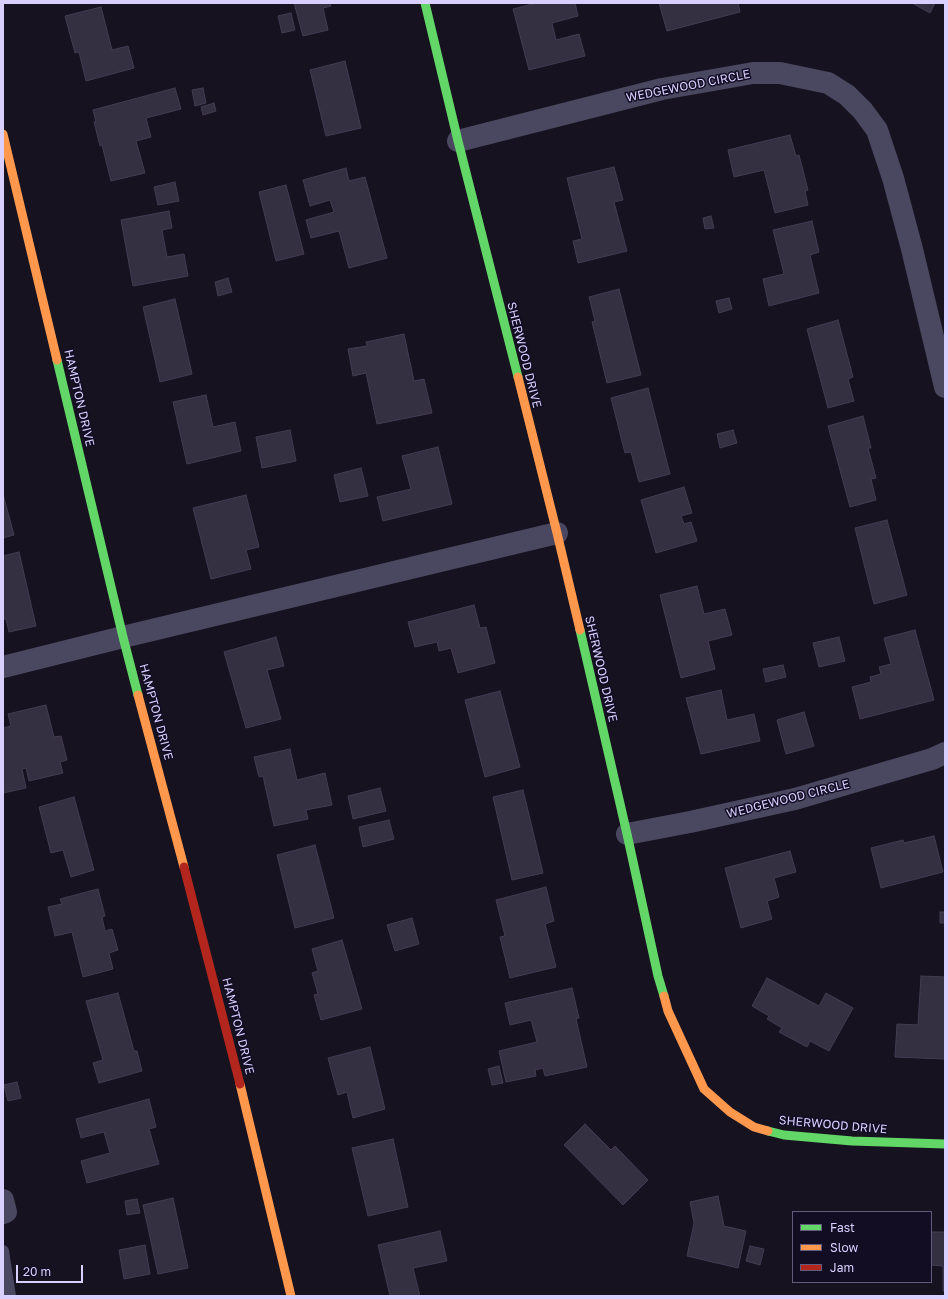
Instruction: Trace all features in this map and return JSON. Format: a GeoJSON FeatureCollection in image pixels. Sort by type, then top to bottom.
{"type":"FeatureCollection","features":[{"type":"Feature","properties":{"kind":"street","name":"SHERWOOD DRIVE"},"geometry":{"type":"LineString","coordinates":[[425,3],[458,141],[557,533],[628,834],[658,976],[668,1011],[704,1089],[730,1112],[754,1126],[784,1135],[852,1141],[945,1144]]}},
{"type":"Feature","properties":{"kind":"street","name":"WEDGEWOOD CIRCLE"},"geometry":{"type":"LineString","coordinates":[[458,141],[662,89],[753,72],[780,73],[828,83],[847,95],[863,111],[877,130],[893,178],[945,387]]}},
{"type":"Feature","properties":{"kind":"street","name":"HAMPTON DRIVE"},"geometry":{"type":"LineString","coordinates":[[3,134],[123,637],[204,942],[260,1163],[291,1296]]}},
{"type":"Feature","properties":{"kind":"street"},"geometry":{"type":"LineString","coordinates":[[3,667],[557,533]]}},
{"type":"Feature","properties":{"kind":"street","name":"WEDGEWOOD CIRCLE"},"geometry":{"type":"LineString","coordinates":[[628,834],[795,800],[932,759],[945,753]]}},
{"type":"Feature","properties":{"kind":"lane"},"geometry":{"type":"LineString","coordinates":[[3,1251],[10,1296]]}},
{"type":"Feature","properties":{"kind":"building"},"geometry":{"type":"Polygon","coordinates":[[[294,3],[330,3],[331,6],[323,8],[328,30],[303,36],[294,3]]]}},
{"type":"Feature","properties":{"kind":"building"},"geometry":{"type":"Polygon","coordinates":[[[536,3],[575,3],[578,16],[552,23],[556,40],[579,34],[585,56],[529,70],[513,9],[536,3]]]}},
{"type":"Feature","properties":{"kind":"building"},"geometry":{"type":"Polygon","coordinates":[[[659,3],[738,3],[740,12],[667,31],[659,3]]]}},
{"type":"Feature","properties":{"kind":"building"},"geometry":{"type":"Polygon","coordinates":[[[912,3],[935,3],[930,13],[912,3]]]}},
{"type":"Feature","properties":{"kind":"building"},"geometry":{"type":"Polygon","coordinates":[[[101,7],[112,50],[128,46],[134,68],[86,81],[79,52],[75,53],[65,16],[101,7]]]}},
{"type":"Feature","properties":{"kind":"building"},"geometry":{"type":"Polygon","coordinates":[[[291,13],[295,30],[282,33],[278,16],[291,13]]]}},
{"type":"Feature","properties":{"kind":"building"},"geometry":{"type":"Polygon","coordinates":[[[345,61],[361,128],[326,136],[310,70],[345,61]]]}},
{"type":"Feature","properties":{"kind":"building"},"geometry":{"type":"Polygon","coordinates":[[[175,88],[181,109],[146,118],[151,137],[136,141],[145,173],[111,181],[102,145],[100,146],[94,122],[96,122],[93,110],[175,88]]]}},
{"type":"Feature","properties":{"kind":"building"},"geometry":{"type":"Polygon","coordinates":[[[203,88],[206,103],[195,106],[192,90],[203,88]]]}},
{"type":"Feature","properties":{"kind":"building"},"geometry":{"type":"Polygon","coordinates":[[[214,103],[216,111],[203,115],[201,107],[214,103]]]}},
{"type":"Feature","properties":{"kind":"building"},"geometry":{"type":"Polygon","coordinates":[[[790,135],[796,156],[799,155],[808,190],[805,191],[808,205],[775,213],[764,170],[734,177],[728,150],[790,135]]]}},
{"type":"Feature","properties":{"kind":"building"},"geometry":{"type":"Polygon","coordinates":[[[614,167],[623,200],[614,202],[627,251],[578,263],[573,241],[582,239],[567,178],[614,167]]]}},
{"type":"Feature","properties":{"kind":"building"},"geometry":{"type":"Polygon","coordinates":[[[346,168],[349,181],[365,177],[387,258],[349,268],[339,231],[311,238],[306,220],[334,212],[330,200],[310,206],[303,180],[346,168]]]}},
{"type":"Feature","properties":{"kind":"building"},"geometry":{"type":"Polygon","coordinates":[[[175,182],[179,201],[158,205],[154,187],[175,182]]]}},
{"type":"Feature","properties":{"kind":"building"},"geometry":{"type":"Polygon","coordinates":[[[286,185],[304,254],[276,261],[259,192],[286,185]]]}},
{"type":"Feature","properties":{"kind":"building"},"geometry":{"type":"Polygon","coordinates":[[[169,211],[172,228],[162,230],[167,257],[184,254],[188,276],[133,286],[121,220],[169,211]]]}},
{"type":"Feature","properties":{"kind":"building"},"geometry":{"type":"Polygon","coordinates":[[[711,216],[714,228],[705,229],[703,218],[711,216]]]}},
{"type":"Feature","properties":{"kind":"building"},"geometry":{"type":"Polygon","coordinates":[[[812,221],[819,252],[810,255],[819,293],[769,306],[763,279],[784,274],[773,230],[812,221]]]}},
{"type":"Feature","properties":{"kind":"building"},"geometry":{"type":"Polygon","coordinates":[[[228,278],[232,292],[218,296],[215,282],[228,278]]]}},
{"type":"Feature","properties":{"kind":"building"},"geometry":{"type":"Polygon","coordinates":[[[619,289],[641,375],[607,383],[592,322],[595,321],[589,297],[619,289]]]}},
{"type":"Feature","properties":{"kind":"building"},"geometry":{"type":"Polygon","coordinates":[[[729,298],[732,309],[719,313],[716,301],[729,298]]]}},
{"type":"Feature","properties":{"kind":"building"},"geometry":{"type":"Polygon","coordinates":[[[175,299],[192,374],[160,382],[143,307],[175,299]]]}},
{"type":"Feature","properties":{"kind":"building"},"geometry":{"type":"Polygon","coordinates":[[[838,320],[853,377],[848,379],[854,401],[828,408],[807,329],[838,320]]]}},
{"type":"Feature","properties":{"kind":"building"},"geometry":{"type":"Polygon","coordinates":[[[404,334],[414,381],[424,379],[432,413],[377,424],[366,373],[353,376],[348,349],[367,346],[366,342],[404,334]]]}},
{"type":"Feature","properties":{"kind":"building"},"geometry":{"type":"Polygon","coordinates":[[[648,388],[670,474],[639,482],[631,452],[625,453],[611,398],[648,388]]]}},
{"type":"Feature","properties":{"kind":"building"},"geometry":{"type":"Polygon","coordinates":[[[206,395],[213,427],[235,422],[241,451],[187,464],[173,402],[206,395]]]}},
{"type":"Feature","properties":{"kind":"building"},"geometry":{"type":"Polygon","coordinates":[[[863,416],[871,448],[868,448],[876,478],[871,479],[876,500],[850,507],[828,426],[863,416]]]}},
{"type":"Feature","properties":{"kind":"building"},"geometry":{"type":"Polygon","coordinates":[[[290,430],[296,461],[262,468],[256,437],[290,430]]]}},
{"type":"Feature","properties":{"kind":"building"},"geometry":{"type":"Polygon","coordinates":[[[733,430],[737,443],[720,448],[717,434],[733,430]]]}},
{"type":"Feature","properties":{"kind":"building"},"geometry":{"type":"Polygon","coordinates":[[[438,447],[452,504],[383,521],[377,497],[411,489],[402,456],[438,447]]]}},
{"type":"Feature","properties":{"kind":"building"},"geometry":{"type":"Polygon","coordinates":[[[361,468],[368,496],[340,502],[334,475],[361,468]]]}},
{"type":"Feature","properties":{"kind":"building"},"geometry":{"type":"Polygon","coordinates":[[[684,487],[692,513],[681,516],[684,524],[691,522],[697,541],[656,553],[641,500],[684,487]]]}},
{"type":"Feature","properties":{"kind":"building"},"geometry":{"type":"Polygon","coordinates":[[[3,494],[14,535],[3,538],[3,494]]]}},
{"type":"Feature","properties":{"kind":"building"},"geometry":{"type":"Polygon","coordinates":[[[246,495],[259,547],[246,550],[251,569],[211,579],[193,508],[246,495]]]}},
{"type":"Feature","properties":{"kind":"building"},"geometry":{"type":"Polygon","coordinates":[[[887,520],[907,595],[874,604],[855,528],[887,520]]]}},
{"type":"Feature","properties":{"kind":"building"},"geometry":{"type":"Polygon","coordinates":[[[19,552],[36,626],[9,632],[6,619],[3,619],[3,556],[19,552]]]}},
{"type":"Feature","properties":{"kind":"building"},"geometry":{"type":"Polygon","coordinates":[[[697,586],[704,614],[725,609],[732,635],[708,641],[715,669],[681,678],[660,595],[697,586]]]}},
{"type":"Feature","properties":{"kind":"building"},"geometry":{"type":"Polygon","coordinates":[[[474,605],[480,628],[486,627],[495,663],[458,673],[451,648],[439,651],[437,642],[415,647],[408,622],[474,605]]]}},
{"type":"Feature","properties":{"kind":"building"},"geometry":{"type":"Polygon","coordinates":[[[915,630],[934,700],[860,719],[852,687],[871,682],[870,677],[881,674],[879,667],[891,664],[884,638],[915,630]]]}},
{"type":"Feature","properties":{"kind":"building"},"geometry":{"type":"Polygon","coordinates":[[[276,637],[284,666],[267,670],[281,719],[246,728],[224,652],[276,637]]]}},
{"type":"Feature","properties":{"kind":"building"},"geometry":{"type":"Polygon","coordinates":[[[839,637],[845,661],[819,667],[813,643],[839,637]]]}},
{"type":"Feature","properties":{"kind":"building"},"geometry":{"type":"Polygon","coordinates":[[[783,665],[786,677],[766,682],[763,669],[783,665]]]}},
{"type":"Feature","properties":{"kind":"building"},"geometry":{"type":"Polygon","coordinates":[[[721,690],[727,720],[754,714],[760,741],[701,754],[686,698],[721,690]]]}},
{"type":"Feature","properties":{"kind":"building"},"geometry":{"type":"Polygon","coordinates":[[[500,691],[520,767],[485,777],[465,700],[500,691]]]}},
{"type":"Feature","properties":{"kind":"building"},"geometry":{"type":"Polygon","coordinates":[[[46,705],[54,737],[61,736],[67,760],[60,762],[63,773],[29,781],[26,768],[22,769],[26,788],[3,793],[3,728],[11,726],[8,714],[46,705]]]}},
{"type":"Feature","properties":{"kind":"building"},"geometry":{"type":"Polygon","coordinates":[[[804,712],[814,746],[786,754],[777,720],[804,712]]]}},
{"type":"Feature","properties":{"kind":"building"},"geometry":{"type":"Polygon","coordinates":[[[290,749],[297,780],[325,773],[332,805],[306,810],[308,819],[274,826],[263,776],[259,777],[254,757],[290,749]]]}},
{"type":"Feature","properties":{"kind":"building"},"geometry":{"type":"Polygon","coordinates":[[[380,788],[386,811],[353,819],[348,796],[380,788]]]}},
{"type":"Feature","properties":{"kind":"building"},"geometry":{"type":"Polygon","coordinates":[[[523,790],[543,873],[512,880],[493,797],[523,790]]]}},
{"type":"Feature","properties":{"kind":"building"},"geometry":{"type":"Polygon","coordinates":[[[74,797],[94,870],[71,877],[63,850],[51,853],[39,807],[74,797]]]}},
{"type":"Feature","properties":{"kind":"building"},"geometry":{"type":"Polygon","coordinates":[[[389,820],[394,839],[363,847],[359,827],[389,820]]]}},
{"type":"Feature","properties":{"kind":"building"},"geometry":{"type":"Polygon","coordinates":[[[934,836],[943,872],[881,888],[871,848],[903,840],[904,843],[934,836]]]}},
{"type":"Feature","properties":{"kind":"building"},"geometry":{"type":"Polygon","coordinates":[[[315,845],[334,918],[295,928],[277,855],[315,845]]]}},
{"type":"Feature","properties":{"kind":"building"},"geometry":{"type":"Polygon","coordinates":[[[790,851],[796,872],[774,878],[779,897],[767,901],[772,919],[741,928],[725,868],[790,851]]]}},
{"type":"Feature","properties":{"kind":"building"},"geometry":{"type":"Polygon","coordinates":[[[546,887],[554,921],[545,924],[556,967],[510,978],[500,937],[505,936],[496,900],[546,887]]]}},
{"type":"Feature","properties":{"kind":"building"},"geometry":{"type":"Polygon","coordinates":[[[98,889],[105,916],[102,917],[105,931],[112,929],[118,950],[109,953],[113,969],[83,977],[72,932],[55,936],[48,907],[62,904],[60,899],[98,889]]]}},
{"type":"Feature","properties":{"kind":"building"},"geometry":{"type":"Polygon","coordinates":[[[940,912],[945,912],[945,923],[940,923],[940,912]]]}},
{"type":"Feature","properties":{"kind":"building"},"geometry":{"type":"Polygon","coordinates":[[[412,918],[419,944],[395,951],[387,925],[412,918]]]}},
{"type":"Feature","properties":{"kind":"building"},"geometry":{"type":"Polygon","coordinates":[[[342,940],[362,1009],[321,1020],[314,995],[318,994],[312,973],[318,971],[312,949],[342,940]]]}},
{"type":"Feature","properties":{"kind":"building"},"geometry":{"type":"Polygon","coordinates":[[[921,976],[945,977],[945,1059],[895,1057],[897,1024],[918,1025],[921,976]]]}},
{"type":"Feature","properties":{"kind":"building"},"geometry":{"type":"Polygon","coordinates":[[[767,978],[819,1006],[826,993],[853,1008],[829,1051],[810,1041],[807,1047],[779,1032],[782,1028],[767,1019],[769,1016],[752,1006],[767,978]]]}},
{"type":"Feature","properties":{"kind":"building"},"geometry":{"type":"Polygon","coordinates":[[[572,988],[579,1018],[576,1019],[587,1067],[545,1076],[543,1068],[535,1070],[536,1076],[506,1082],[499,1051],[537,1042],[531,1020],[510,1025],[505,1003],[572,988]]]}},
{"type":"Feature","properties":{"kind":"building"},"geometry":{"type":"Polygon","coordinates":[[[118,993],[134,1051],[137,1051],[142,1071],[99,1083],[93,1063],[103,1060],[86,1001],[118,993]]]}},
{"type":"Feature","properties":{"kind":"building"},"geometry":{"type":"Polygon","coordinates":[[[370,1047],[385,1109],[353,1118],[347,1092],[338,1095],[328,1058],[370,1047]]]}},
{"type":"Feature","properties":{"kind":"building"},"geometry":{"type":"Polygon","coordinates":[[[499,1066],[503,1083],[492,1085],[488,1069],[499,1066]]]}},
{"type":"Feature","properties":{"kind":"building"},"geometry":{"type":"Polygon","coordinates":[[[17,1082],[21,1098],[8,1101],[4,1085],[17,1082]]]}},
{"type":"Feature","properties":{"kind":"building"},"geometry":{"type":"Polygon","coordinates":[[[149,1099],[156,1127],[149,1129],[159,1164],[87,1183],[81,1161],[110,1153],[104,1132],[81,1138],[76,1119],[149,1099]]]}},
{"type":"Feature","properties":{"kind":"building"},"geometry":{"type":"Polygon","coordinates":[[[585,1124],[611,1150],[615,1146],[648,1180],[623,1205],[564,1145],[585,1124]]]}},
{"type":"Feature","properties":{"kind":"building"},"geometry":{"type":"Polygon","coordinates":[[[393,1139],[408,1207],[368,1216],[352,1148],[393,1139]]]}},
{"type":"Feature","properties":{"kind":"building"},"geometry":{"type":"Polygon","coordinates":[[[718,1196],[724,1226],[746,1231],[738,1268],[687,1256],[694,1223],[690,1202],[718,1196]]]}},
{"type":"Feature","properties":{"kind":"building"},"geometry":{"type":"Polygon","coordinates":[[[173,1198],[188,1268],[158,1274],[143,1205],[173,1198]]]}},
{"type":"Feature","properties":{"kind":"building"},"geometry":{"type":"Polygon","coordinates":[[[137,1199],[140,1213],[127,1215],[125,1201],[137,1199]]]}},
{"type":"Feature","properties":{"kind":"building"},"geometry":{"type":"Polygon","coordinates":[[[440,1231],[447,1261],[413,1268],[420,1296],[390,1296],[378,1245],[440,1231]]]}},
{"type":"Feature","properties":{"kind":"building"},"geometry":{"type":"Polygon","coordinates":[[[932,1232],[945,1232],[945,1291],[943,1291],[943,1266],[932,1265],[932,1232]]]}},
{"type":"Feature","properties":{"kind":"building"},"geometry":{"type":"Polygon","coordinates":[[[145,1245],[150,1274],[124,1279],[119,1250],[145,1245]]]}},
{"type":"Feature","properties":{"kind":"building"},"geometry":{"type":"Polygon","coordinates":[[[750,1246],[764,1249],[760,1265],[746,1261],[750,1246]]]}},
{"type":"Feature","properties":{"kind":"traffic: fast"},"geometry":{"type":"LineString","coordinates":[[425,3],[458,141],[518,377]]}},
{"type":"Feature","properties":{"kind":"traffic: fast"},"geometry":{"type":"LineString","coordinates":[[57,360],[138,695]]}},
{"type":"Feature","properties":{"kind":"traffic: fast"},"geometry":{"type":"LineString","coordinates":[[580,630],[658,976],[664,996]]}},
{"type":"Feature","properties":{"kind":"traffic: fast"},"geometry":{"type":"LineString","coordinates":[[768,1131],[784,1135],[852,1141],[945,1144]]}},
{"type":"Feature","properties":{"kind":"traffic: slow"},"geometry":{"type":"LineString","coordinates":[[3,134],[57,360]]}},
{"type":"Feature","properties":{"kind":"traffic: slow"},"geometry":{"type":"LineString","coordinates":[[518,377],[580,630]]}},
{"type":"Feature","properties":{"kind":"traffic: slow"},"geometry":{"type":"LineString","coordinates":[[138,695],[184,867]]}},
{"type":"Feature","properties":{"kind":"traffic: slow"},"geometry":{"type":"LineString","coordinates":[[664,996],[668,1011],[704,1089],[730,1112],[754,1127],[768,1131]]}},
{"type":"Feature","properties":{"kind":"traffic: slow"},"geometry":{"type":"LineString","coordinates":[[240,1084],[291,1296]]}},
{"type":"Feature","properties":{"kind":"traffic: jam"},"geometry":{"type":"LineString","coordinates":[[184,867],[240,1084]]}}]}
